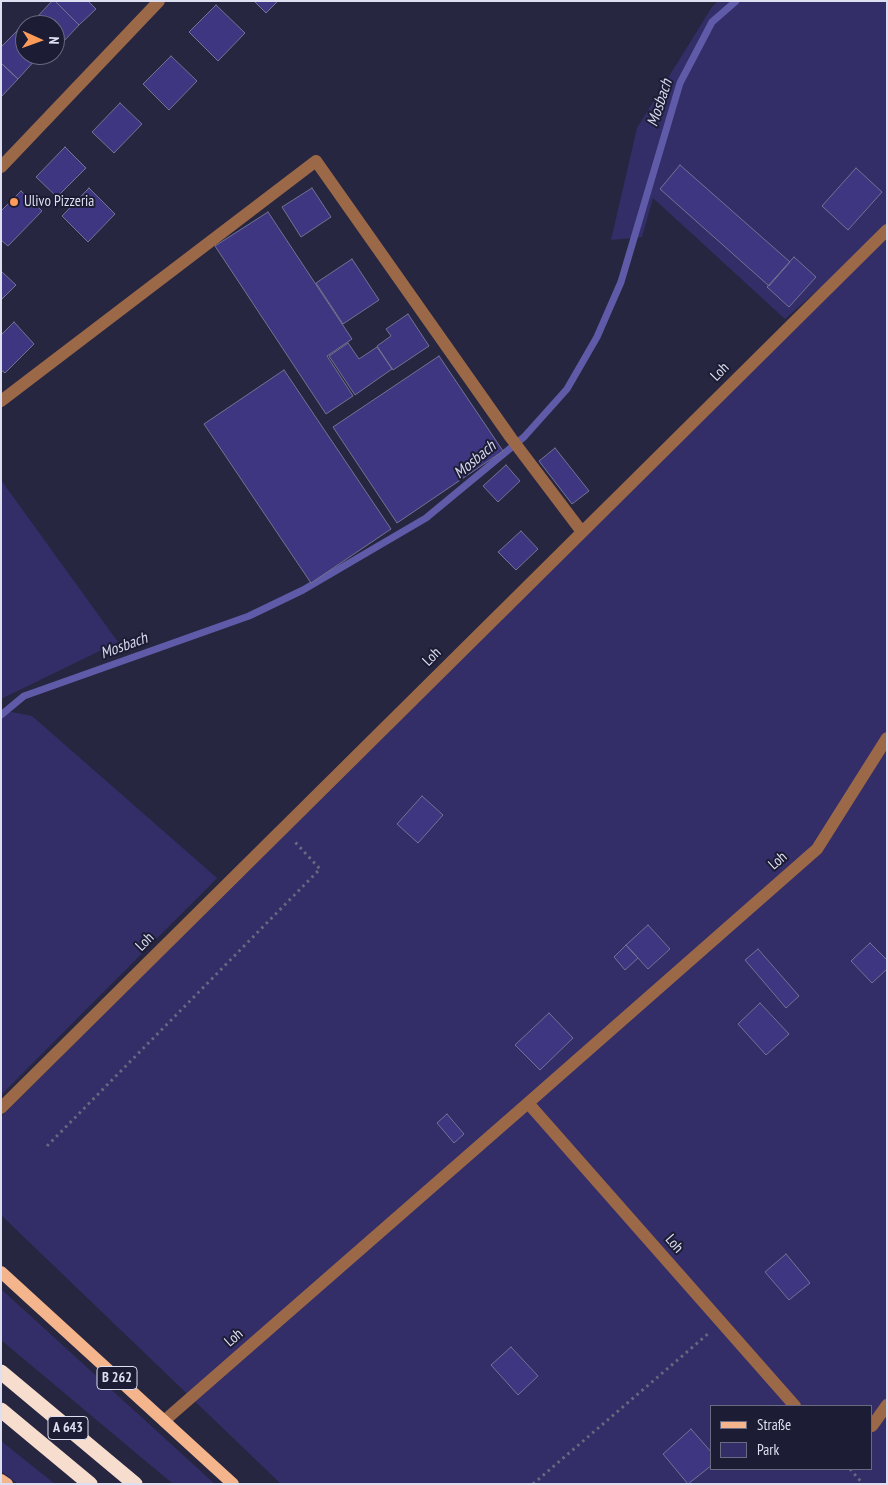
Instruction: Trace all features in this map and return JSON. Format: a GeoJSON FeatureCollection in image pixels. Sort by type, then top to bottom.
{"type":"FeatureCollection","features":[{"type":"Feature","properties":{"kind":"highway","name":"A 643"},"geometry":{"type":"LineString","coordinates":[[1,1372],[135,1484]]}},
{"type":"Feature","properties":{"kind":"highway","name":"A 643"},"geometry":{"type":"LineString","coordinates":[[1,1410],[90,1484]]}},
{"type":"Feature","properties":{"kind":"main road","name":"B 262"},"geometry":{"type":"LineString","coordinates":[[1,1272],[233,1484]]}},
{"type":"Feature","properties":{"kind":"main road"},"geometry":{"type":"LineString","coordinates":[[1,1480],[7,1484]]}},
{"type":"Feature","properties":{"kind":"street"},"geometry":{"type":"LineString","coordinates":[[1,166],[159,1]]}},
{"type":"Feature","properties":{"kind":"street"},"geometry":{"type":"LineString","coordinates":[[1,401],[316,161],[511,438],[582,532]]}},
{"type":"Feature","properties":{"kind":"street","name":"Loh"},"geometry":{"type":"LineString","coordinates":[[1,1108],[887,230]]}},
{"type":"Feature","properties":{"kind":"street","name":"Loh"},"geometry":{"type":"LineString","coordinates":[[164,1421],[817,849],[887,738]]}},
{"type":"Feature","properties":{"kind":"street","name":"Loh"},"geometry":{"type":"LineString","coordinates":[[528,1103],[794,1405]]}},
{"type":"Feature","properties":{"kind":"street"},"geometry":{"type":"LineString","coordinates":[[873,1425],[887,1405]]}},
{"type":"Feature","properties":{"kind":"path"},"geometry":{"type":"LineString","coordinates":[[47,1146],[320,869],[282,829]]}},
{"type":"Feature","properties":{"kind":"path"},"geometry":{"type":"LineString","coordinates":[[533,1484],[721,1322]]}},
{"type":"Feature","properties":{"kind":"path"},"geometry":{"type":"LineString","coordinates":[[851,1470],[863,1484]]}},
{"type":"Feature","properties":{"kind":"green space"},"geometry":{"type":"Polygon","coordinates":[[[718,1],[887,1],[887,229],[785,319],[653,198],[642,237],[611,240],[637,128],[712,7],[718,1]]]}},
{"type":"Feature","properties":{"kind":"green space"},"geometry":{"type":"Polygon","coordinates":[[[887,231],[887,1484],[281,1484],[1,1215],[1,1117],[887,231]]]}},
{"type":"Feature","properties":{"kind":"green space"},"geometry":{"type":"Polygon","coordinates":[[[1,480],[118,642],[1,699],[1,480]]]}},
{"type":"Feature","properties":{"kind":"green space"},"geometry":{"type":"Polygon","coordinates":[[[1,710],[32,716],[217,878],[1,1095],[1,710]]]}},
{"type":"Feature","properties":{"kind":"green space"},"geometry":{"type":"Polygon","coordinates":[[[1,1289],[215,1484],[173,1484],[1,1340],[1,1289]]]}},
{"type":"Feature","properties":{"kind":"green space"},"geometry":{"type":"Polygon","coordinates":[[[1,1441],[55,1484],[18,1484],[1,1471],[1,1441]]]}},
{"type":"Feature","properties":{"kind":"building"},"geometry":{"type":"Polygon","coordinates":[[[52,1],[55,1],[79,25],[65,40],[65,15],[39,15],[52,1]]]}},
{"type":"Feature","properties":{"kind":"building"},"geometry":{"type":"Polygon","coordinates":[[[55,1],[88,1],[96,9],[79,25],[55,1]]]}},
{"type":"Feature","properties":{"kind":"building"},"geometry":{"type":"Polygon","coordinates":[[[254,1],[278,1],[266,13],[254,1]]]}},
{"type":"Feature","properties":{"kind":"building"},"geometry":{"type":"Polygon","coordinates":[[[216,5],[245,33],[218,61],[189,32],[216,5]]]}},
{"type":"Feature","properties":{"kind":"building"},"geometry":{"type":"Polygon","coordinates":[[[15,33],[15,65],[31,65],[18,79],[1,63],[1,47],[15,33]]]}},
{"type":"Feature","properties":{"kind":"building"},"geometry":{"type":"Polygon","coordinates":[[[171,56],[197,81],[169,110],[143,84],[171,56]]]}},
{"type":"Feature","properties":{"kind":"building"},"geometry":{"type":"Polygon","coordinates":[[[1,63],[18,79],[1,97],[1,63]]]}},
{"type":"Feature","properties":{"kind":"building"},"geometry":{"type":"Polygon","coordinates":[[[120,103],[142,124],[114,153],[92,132],[120,103]]]}},
{"type":"Feature","properties":{"kind":"building"},"geometry":{"type":"Polygon","coordinates":[[[65,147],[86,168],[57,197],[36,177],[65,147]]]}},
{"type":"Feature","properties":{"kind":"building"},"geometry":{"type":"Polygon","coordinates":[[[680,165],[790,262],[769,286],[660,189],[680,165]]]}},
{"type":"Feature","properties":{"kind":"building"},"geometry":{"type":"Polygon","coordinates":[[[856,168],[882,192],[848,230],[822,206],[856,168]]]}},
{"type":"Feature","properties":{"kind":"building"},"geometry":{"type":"Polygon","coordinates":[[[89,188],[115,214],[88,242],[62,216],[89,188]]]}},
{"type":"Feature","properties":{"kind":"building"},"geometry":{"type":"Polygon","coordinates":[[[312,188],[331,217],[301,237],[282,207],[312,188]]]}},
{"type":"Feature","properties":{"kind":"building"},"geometry":{"type":"Polygon","coordinates":[[[21,191],[42,211],[8,246],[1,240],[1,211],[21,191]]]}},
{"type":"Feature","properties":{"kind":"building"},"geometry":{"type":"Polygon","coordinates":[[[268,212],[352,339],[327,356],[353,396],[326,414],[215,246],[268,212]]]}},
{"type":"Feature","properties":{"kind":"building"},"geometry":{"type":"Polygon","coordinates":[[[794,257],[816,277],[789,307],[767,287],[794,257]]]}},
{"type":"Feature","properties":{"kind":"building"},"geometry":{"type":"Polygon","coordinates":[[[352,259],[379,300],[343,324],[316,283],[352,259]]]}},
{"type":"Feature","properties":{"kind":"building"},"geometry":{"type":"Polygon","coordinates":[[[1,271],[16,285],[1,300],[1,271]]]}},
{"type":"Feature","properties":{"kind":"building"},"geometry":{"type":"Polygon","coordinates":[[[408,314],[429,346],[393,370],[377,346],[391,336],[386,329],[408,314]]]}},
{"type":"Feature","properties":{"kind":"building"},"geometry":{"type":"Polygon","coordinates":[[[14,322],[34,344],[5,373],[1,370],[1,335],[14,322]]]}},
{"type":"Feature","properties":{"kind":"building"},"geometry":{"type":"Polygon","coordinates":[[[348,343],[359,359],[377,347],[392,369],[355,395],[329,356],[348,343]]]}},
{"type":"Feature","properties":{"kind":"building"},"geometry":{"type":"Polygon","coordinates":[[[439,356],[503,451],[397,523],[333,427],[439,356]]]}},
{"type":"Feature","properties":{"kind":"building"},"geometry":{"type":"Polygon","coordinates":[[[284,370],[391,529],[311,583],[204,424],[284,370]]]}},
{"type":"Feature","properties":{"kind":"building"},"geometry":{"type":"Polygon","coordinates":[[[555,448],[589,491],[572,504],[539,461],[555,448]]]}},
{"type":"Feature","properties":{"kind":"building"},"geometry":{"type":"Polygon","coordinates":[[[506,465],[520,481],[498,502],[483,486],[506,465]]]}},
{"type":"Feature","properties":{"kind":"building"},"geometry":{"type":"Polygon","coordinates":[[[521,531],[538,549],[516,570],[498,552],[521,531]]]}},
{"type":"Feature","properties":{"kind":"building"},"geometry":{"type":"Polygon","coordinates":[[[422,796],[443,815],[418,843],[397,824],[422,796]]]}},
{"type":"Feature","properties":{"kind":"building"},"geometry":{"type":"Polygon","coordinates":[[[648,925],[670,949],[648,969],[626,945],[648,925]]]}},
{"type":"Feature","properties":{"kind":"building"},"geometry":{"type":"Polygon","coordinates":[[[870,943],[887,960],[887,969],[872,983],[851,961],[870,943]]]}},
{"type":"Feature","properties":{"kind":"building"},"geometry":{"type":"Polygon","coordinates":[[[626,945],[638,958],[625,970],[614,957],[626,945]]]}},
{"type":"Feature","properties":{"kind":"building"},"geometry":{"type":"Polygon","coordinates":[[[758,949],[799,996],[786,1008],[745,960],[758,949]]]}},
{"type":"Feature","properties":{"kind":"building"},"geometry":{"type":"Polygon","coordinates":[[[760,1003],[789,1034],[766,1055],[738,1024],[760,1003]]]}},
{"type":"Feature","properties":{"kind":"building"},"geometry":{"type":"Polygon","coordinates":[[[549,1013],[573,1038],[540,1070],[515,1045],[549,1013]]]}},
{"type":"Feature","properties":{"kind":"building"},"geometry":{"type":"Polygon","coordinates":[[[447,1114],[464,1134],[454,1143],[437,1123],[447,1114]]]}},
{"type":"Feature","properties":{"kind":"building"},"geometry":{"type":"Polygon","coordinates":[[[786,1254],[810,1283],[789,1300],[765,1272],[786,1254]]]}},
{"type":"Feature","properties":{"kind":"building"},"geometry":{"type":"Polygon","coordinates":[[[511,1347],[538,1376],[518,1395],[491,1365],[511,1347]]]}},
{"type":"Feature","properties":{"kind":"building"},"geometry":{"type":"Polygon","coordinates":[[[691,1429],[710,1451],[710,1467],[688,1484],[663,1454],[691,1429]]]}},
{"type":"Feature","properties":{"kind":"waterway","name":"Mosbach"},"geometry":{"type":"LineString","coordinates":[[1,715],[24,696],[249,616],[303,590],[426,518],[524,437],[567,389],[597,337],[621,282],[680,83],[712,22],[736,1]]}},
{"type":"Feature","properties":{"kind":"place","name":"Ulivo Pizzeria"},"geometry":{"type":"Point","coordinates":[14,202]}}]}
